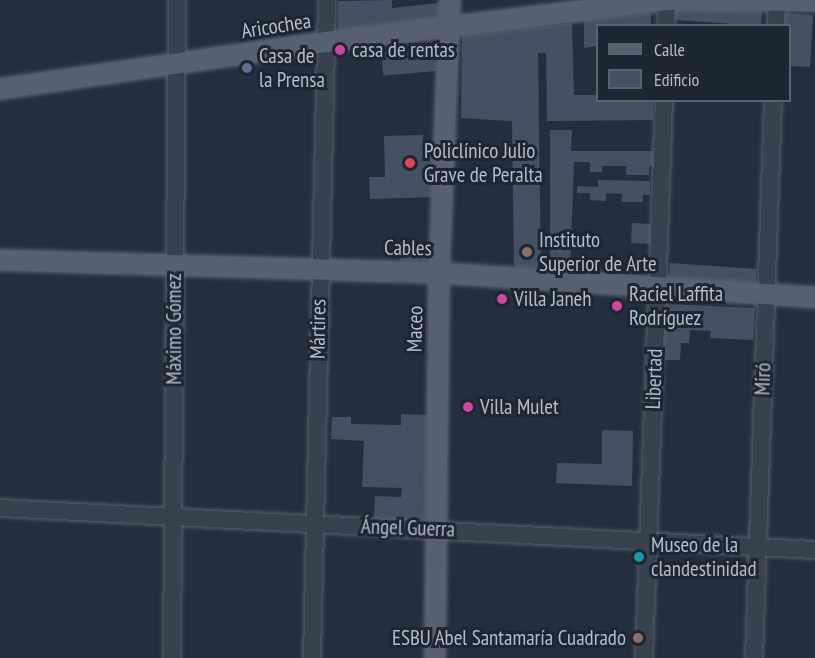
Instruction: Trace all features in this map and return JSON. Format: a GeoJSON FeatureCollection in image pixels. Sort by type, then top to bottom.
{"type":"FeatureCollection","features":[{"type":"Feature","properties":{"kind":"main road","name":"Maceo"},"geometry":{"type":"LineString","coordinates":[[435,658],[440,273],[450,0]]}},
{"type":"Feature","properties":{"kind":"main road","name":"Aricochea"},"geometry":{"type":"LineString","coordinates":[[0,89],[326,42],[668,0],[815,1]]}},
{"type":"Feature","properties":{"kind":"main road","name":"Cables"},"geometry":{"type":"LineString","coordinates":[[0,260],[440,273],[657,289],[815,297]]}},
{"type":"Feature","properties":{"kind":"street","name":"Máximo Gómez"},"geometry":{"type":"LineString","coordinates":[[172,658],[177,0]]}},
{"type":"Feature","properties":{"kind":"street","name":"Mártires"},"geometry":{"type":"LineString","coordinates":[[312,658],[327,0]]}},
{"type":"Feature","properties":{"kind":"street"},"geometry":{"type":"LineString","coordinates":[[666,24],[668,0]]}},
{"type":"Feature","properties":{"kind":"street"},"geometry":{"type":"LineString","coordinates":[[776,24],[777,1]]}},
{"type":"Feature","properties":{"kind":"street","name":"Libertad"},"geometry":{"type":"LineString","coordinates":[[644,658],[664,102]]}},
{"type":"Feature","properties":{"kind":"street","name":"Miró"},"geometry":{"type":"LineString","coordinates":[[754,658],[773,102]]}},
{"type":"Feature","properties":{"kind":"street","name":"Ángel Guerra"},"geometry":{"type":"LineString","coordinates":[[0,508],[315,525],[437,528],[815,550]]}},
{"type":"Feature","properties":{"kind":"building"},"geometry":{"type":"Polygon","coordinates":[[[392,0],[392,8],[439,3],[441,22],[343,35],[338,28],[338,1],[392,0]]]}},
{"type":"Feature","properties":{"kind":"building"},"geometry":{"type":"Polygon","coordinates":[[[674,4],[762,10],[761,24],[673,20],[674,4]]]}},
{"type":"Feature","properties":{"kind":"building"},"geometry":{"type":"Polygon","coordinates":[[[651,13],[651,24],[596,24],[596,46],[584,48],[584,20],[651,13]]]}},
{"type":"Feature","properties":{"kind":"building"},"geometry":{"type":"Polygon","coordinates":[[[785,13],[813,15],[810,67],[791,66],[791,24],[784,24],[785,13]]]}},
{"type":"Feature","properties":{"kind":"building"},"geometry":{"type":"Polygon","coordinates":[[[572,23],[574,95],[596,95],[596,102],[653,102],[653,120],[547,121],[546,53],[538,53],[541,272],[514,272],[512,121],[461,118],[462,36],[572,23]]]}},
{"type":"Feature","properties":{"kind":"building"},"geometry":{"type":"Polygon","coordinates":[[[435,47],[437,71],[383,76],[381,52],[435,47]]]}},
{"type":"Feature","properties":{"kind":"building"},"geometry":{"type":"Polygon","coordinates":[[[550,130],[572,130],[571,151],[657,151],[657,166],[649,166],[649,175],[626,175],[626,166],[602,166],[602,172],[590,172],[590,162],[574,162],[570,271],[550,271],[550,130]]]}},
{"type":"Feature","properties":{"kind":"building","name":"Policlínico Julio Grave de Peralta"},"geometry":{"type":"Polygon","coordinates":[[[423,135],[423,150],[435,150],[437,197],[370,199],[369,177],[385,177],[384,136],[423,135]]]}},
{"type":"Feature","properties":{"kind":"building"},"geometry":{"type":"Polygon","coordinates":[[[598,180],[650,181],[650,195],[643,195],[643,202],[622,202],[622,194],[606,193],[606,201],[590,200],[590,193],[577,193],[577,186],[598,187],[598,180]]]}},
{"type":"Feature","properties":{"kind":"building"},"geometry":{"type":"Polygon","coordinates":[[[632,223],[654,224],[653,244],[631,243],[632,223]]]}},
{"type":"Feature","properties":{"kind":"building"},"geometry":{"type":"Polygon","coordinates":[[[410,244],[436,246],[434,268],[400,266],[401,254],[409,255],[410,244]]]}},
{"type":"Feature","properties":{"kind":"building"},"geometry":{"type":"Polygon","coordinates":[[[670,263],[757,269],[755,288],[669,282],[670,263]]]}},
{"type":"Feature","properties":{"kind":"building"},"geometry":{"type":"Polygon","coordinates":[[[666,304],[755,308],[753,340],[710,338],[711,331],[690,330],[689,343],[681,343],[680,360],[663,360],[666,304]]]}},
{"type":"Feature","properties":{"kind":"building"},"geometry":{"type":"Polygon","coordinates":[[[401,414],[430,415],[427,521],[374,519],[375,496],[401,497],[402,488],[362,487],[364,441],[331,439],[332,417],[351,417],[351,424],[401,425],[401,414]]]}},
{"type":"Feature","properties":{"kind":"building"},"geometry":{"type":"Polygon","coordinates":[[[602,430],[633,431],[632,486],[556,483],[557,463],[602,464],[602,430]]]}},
{"type":"Feature","properties":{"kind":"place","name":"casa de rentas"},"geometry":{"type":"Point","coordinates":[340,50]}},
{"type":"Feature","properties":{"kind":"place","name":"Casa de la Prensa"},"geometry":{"type":"Point","coordinates":[247,68]}},
{"type":"Feature","properties":{"kind":"place","name":"Policlínico Julio Grave de Peralta"},"geometry":{"type":"Point","coordinates":[410,163]}},
{"type":"Feature","properties":{"kind":"place","name":"Instituto Superior de Arte"},"geometry":{"type":"Point","coordinates":[527,252]}},
{"type":"Feature","properties":{"kind":"place","name":"Villa Janeh"},"geometry":{"type":"Point","coordinates":[502,299]}},
{"type":"Feature","properties":{"kind":"place","name":"Raciel Laffita Rodríguez"},"geometry":{"type":"Point","coordinates":[617,306]}},
{"type":"Feature","properties":{"kind":"place","name":"Villa Mulet"},"geometry":{"type":"Point","coordinates":[468,407]}},
{"type":"Feature","properties":{"kind":"place","name":"Museo de la clandestinidad"},"geometry":{"type":"Point","coordinates":[639,557]}},
{"type":"Feature","properties":{"kind":"place","name":"ESBU Abel Santamaría Cuadrado"},"geometry":{"type":"Point","coordinates":[638,638]}}]}
